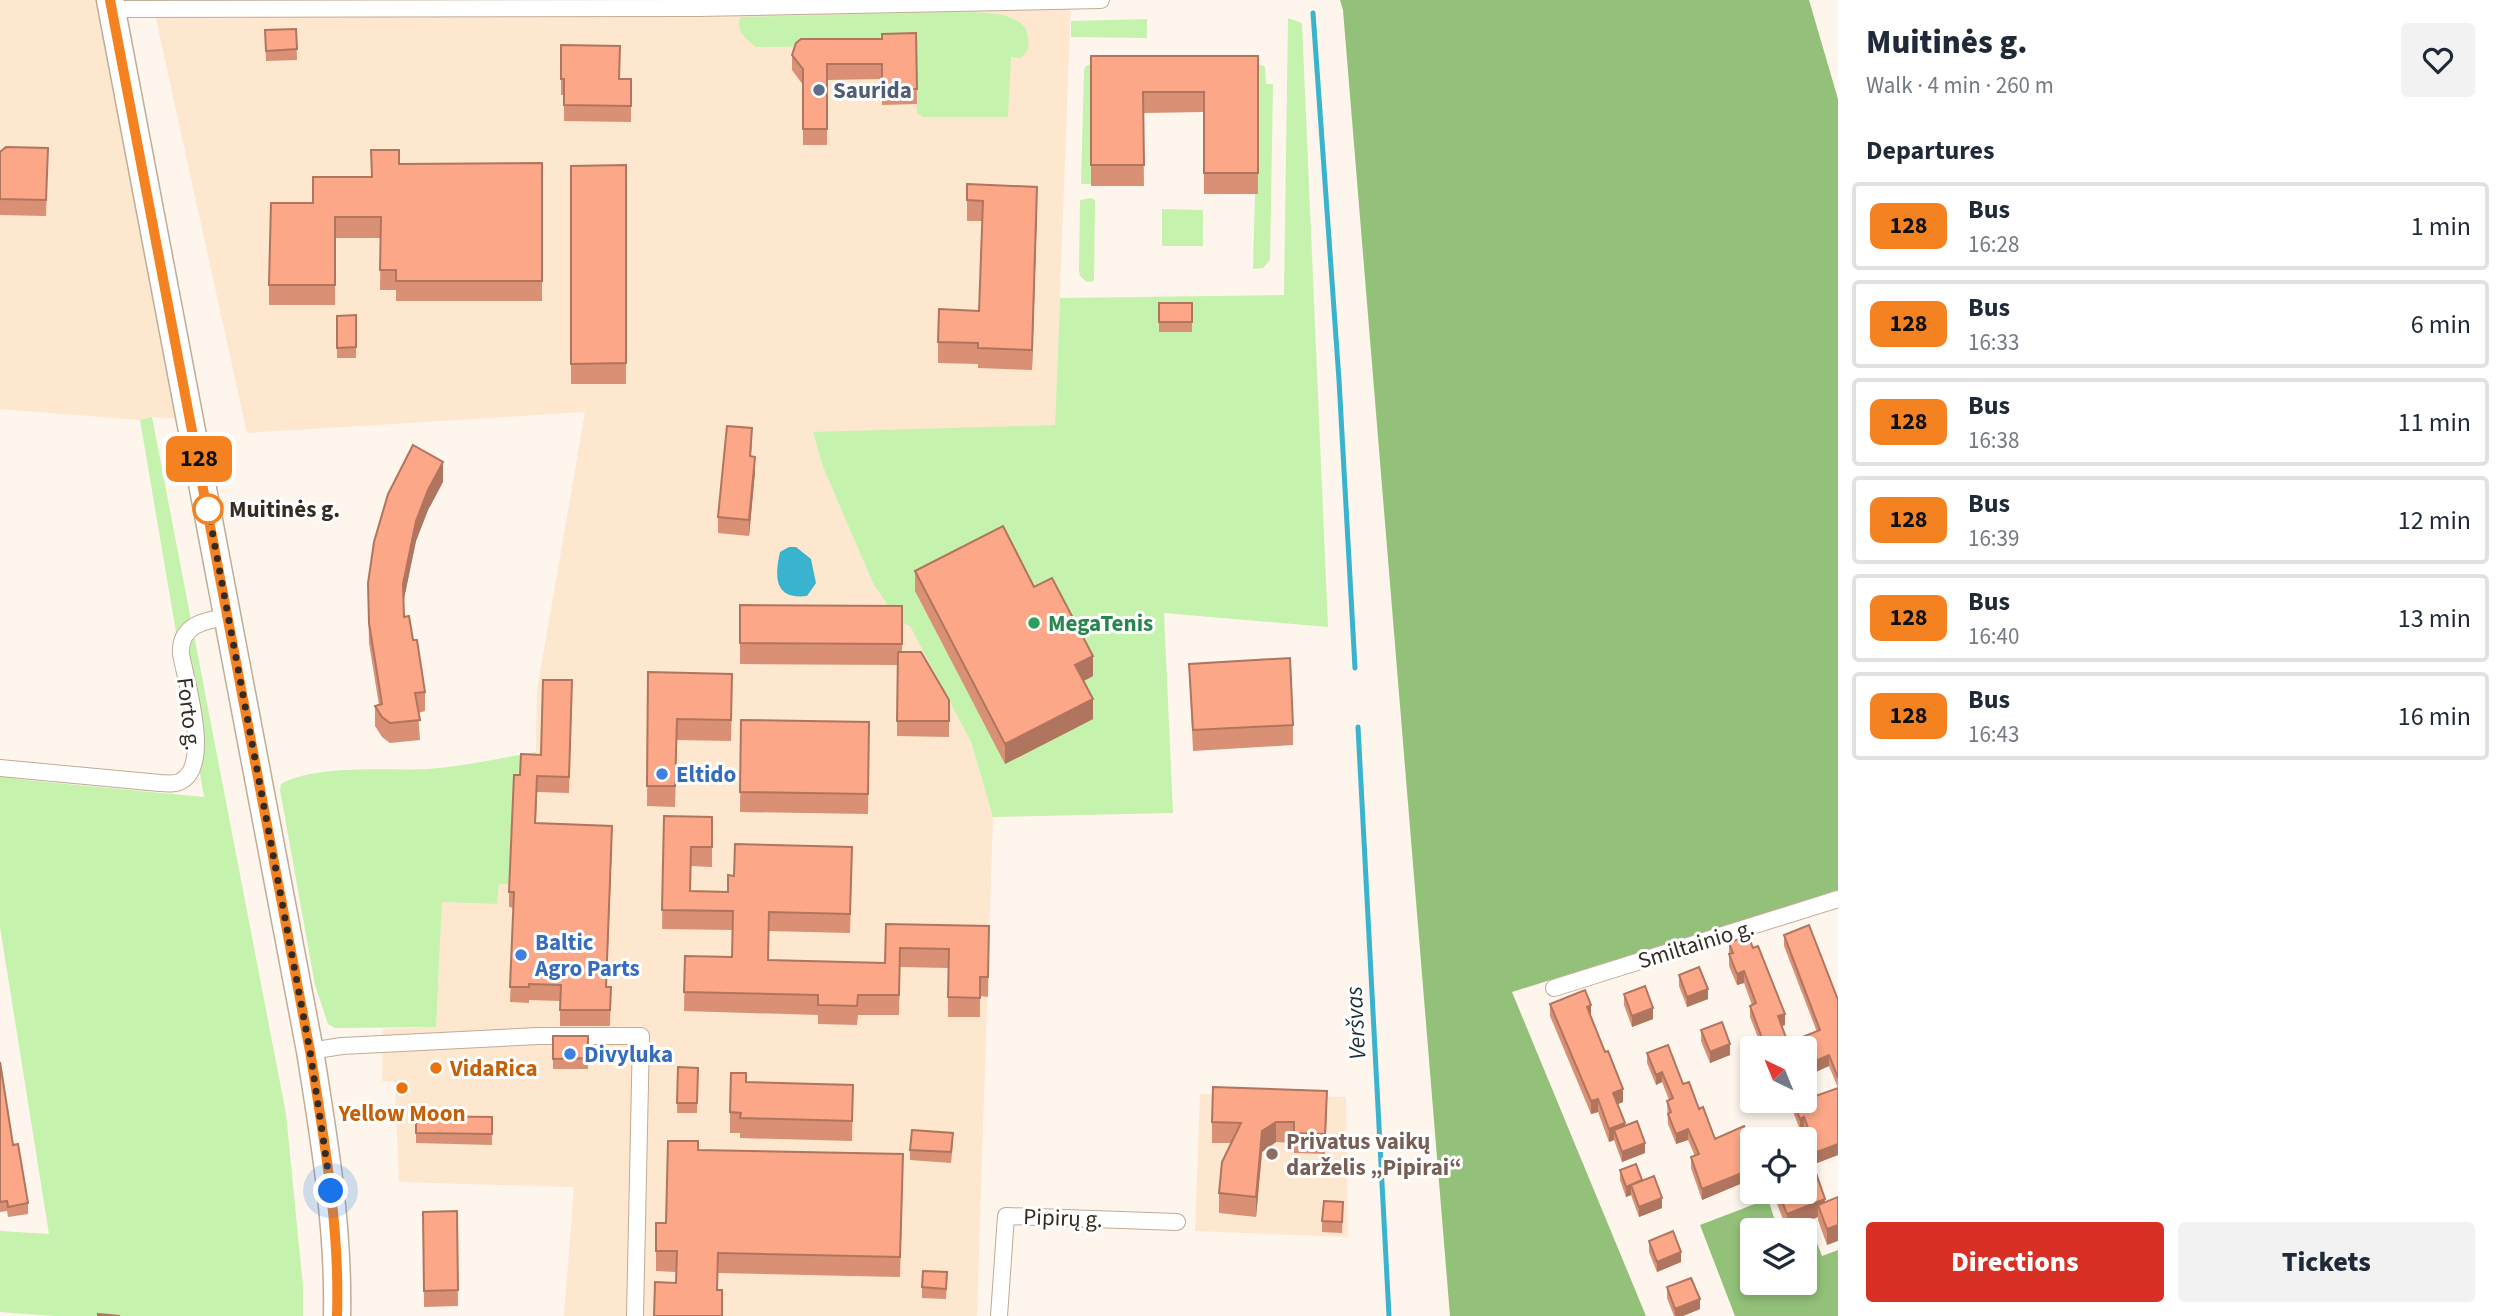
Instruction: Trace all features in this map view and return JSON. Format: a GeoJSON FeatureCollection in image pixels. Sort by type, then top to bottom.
{"type":"FeatureCollection","features":[{"type":"Feature","properties":{"kind":"main road"},"geometry":{"type":"LineString","coordinates":[[111,4],[310,1051],[329,1170],[337,1316]]}},
{"type":"Feature","properties":{"kind":"street"},"geometry":{"type":"LineString","coordinates":[[111,4],[698,8],[1101,0]]}},
{"type":"Feature","properties":{"kind":"street","name":"Forto g."},"geometry":{"type":"LineString","coordinates":[[0,768],[160,783],[181,781],[191,772],[197,748],[181,643],[187,632],[199,622],[228,617]]}},
{"type":"Feature","properties":{"kind":"street","name":"Smiltainio g."},"geometry":{"type":"LineString","coordinates":[[1554,988],[1838,899]]}},
{"type":"Feature","properties":{"kind":"street"},"geometry":{"type":"LineString","coordinates":[[310,1051],[342,1046],[538,1036],[641,1036],[635,1316]]}},
{"type":"Feature","properties":{"kind":"street","name":"Pipirų g."},"geometry":{"type":"LineString","coordinates":[[999,1316],[1006,1216],[1177,1222]]}},
{"type":"Feature","properties":{"kind":"shaded area"},"geometry":{"type":"Polygon","coordinates":[[[0,0],[110,0],[193,420],[152,417],[140,420],[0,409],[0,0]]]}},
{"type":"Feature","properties":{"kind":"shaded area"},"geometry":{"type":"Polygon","coordinates":[[[1071,0],[1055,425],[813,433],[823,467],[873,583],[886,602],[910,626],[971,742],[993,817],[977,1316],[564,1316],[574,1187],[399,1182],[395,1082],[382,1081],[383,1029],[436,1027],[442,902],[497,904],[499,884],[535,791],[537,690],[585,412],[247,433],[154,10],[1071,0]]]}},
{"type":"Feature","properties":{"kind":"shaded area","name":"Privatus vaikų darželis „Pipirai“"},"geometry":{"type":"Polygon","coordinates":[[[1200,1094],[1346,1097],[1348,1237],[1195,1231],[1200,1094]]]}},
{"type":"Feature","properties":{"kind":"green space"},"geometry":{"type":"Polygon","coordinates":[[[1340,0],[1809,0],[1838,99],[1838,890],[1512,992],[1646,1316],[1450,1316],[1343,10],[1340,0]]]}},
{"type":"Feature","properties":{"kind":"green space"},"geometry":{"type":"Polygon","coordinates":[[[954,12],[998,14],[1019,22],[1025,29],[1028,41],[1026,52],[1020,58],[1011,57],[1008,117],[923,117],[917,113],[916,49],[881,46],[756,47],[742,34],[739,26],[741,17],[954,12]]]}},
{"type":"Feature","properties":{"kind":"green space"},"geometry":{"type":"Polygon","coordinates":[[[1288,18],[1302,23],[1328,627],[1164,613],[1173,813],[993,817],[971,742],[910,626],[898,621],[873,583],[823,467],[813,432],[1055,425],[1060,298],[1284,295],[1288,18]]]}},
{"type":"Feature","properties":{"kind":"green space"},"geometry":{"type":"Polygon","coordinates":[[[1147,19],[1147,38],[1071,37],[1071,21],[1147,19]]]}},
{"type":"Feature","properties":{"kind":"green space"},"geometry":{"type":"Polygon","coordinates":[[[1091,64],[1140,65],[1091,184],[1081,184],[1084,70],[1091,64]]]}},
{"type":"Feature","properties":{"kind":"green space"},"geometry":{"type":"Polygon","coordinates":[[[1171,65],[1262,65],[1265,67],[1266,84],[1273,84],[1270,260],[1263,268],[1253,269],[1255,194],[1258,193],[1258,76],[1171,65]]]}},
{"type":"Feature","properties":{"kind":"green space"},"geometry":{"type":"Polygon","coordinates":[[[1080,200],[1095,200],[1094,281],[1087,282],[1080,276],[1079,270],[1080,200]]]}},
{"type":"Feature","properties":{"kind":"green space"},"geometry":{"type":"Polygon","coordinates":[[[1162,209],[1203,210],[1203,246],[1162,246],[1162,209]]]}},
{"type":"Feature","properties":{"kind":"green space"},"geometry":{"type":"Polygon","coordinates":[[[152,417],[286,1114],[303,1287],[303,1316],[55,1316],[0,1312],[0,1231],[49,1234],[0,927],[0,776],[204,797],[140,420],[152,417]]]}},
{"type":"Feature","properties":{"kind":"green space"},"geometry":{"type":"Polygon","coordinates":[[[536,752],[535,792],[510,884],[499,884],[497,904],[442,902],[436,1027],[335,1028],[328,1024],[315,985],[281,784],[296,778],[333,771],[429,769],[536,752]]]}},
{"type":"Feature","properties":{"kind":"green space"},"geometry":{"type":"Polygon","coordinates":[[[1755,1204],[1770,1204],[1774,1218],[1740,1218],[1740,1295],[1817,1295],[1817,1243],[1822,1256],[1838,1250],[1838,1316],[1735,1316],[1700,1225],[1755,1204]]]}},
{"type":"Feature","properties":{"kind":"water"},"geometry":{"type":"Polygon","coordinates":[[[796,547],[811,559],[816,583],[807,596],[788,594],[779,585],[777,570],[780,552],[796,547]]]}},
{"type":"Feature","properties":{"kind":"building"},"geometry":{"type":"Polygon","coordinates":[[[296,29],[297,49],[266,51],[265,30],[296,29]]]}},
{"type":"Feature","properties":{"kind":"building"},"geometry":{"type":"Polygon","coordinates":[[[916,33],[917,89],[882,89],[882,64],[827,64],[827,129],[803,129],[803,69],[792,55],[796,43],[801,39],[882,39],[882,34],[916,33]]]}},
{"type":"Feature","properties":{"kind":"building"},"geometry":{"type":"Polygon","coordinates":[[[561,45],[620,46],[619,79],[631,79],[631,106],[564,105],[561,45]]]}},
{"type":"Feature","properties":{"kind":"building"},"geometry":{"type":"Polygon","coordinates":[[[1091,56],[1258,56],[1258,173],[1204,173],[1204,92],[1143,92],[1144,165],[1091,165],[1091,56]]]}},
{"type":"Feature","properties":{"kind":"building"},"geometry":{"type":"Polygon","coordinates":[[[6,147],[48,148],[46,200],[0,199],[0,152],[6,147]]]}},
{"type":"Feature","properties":{"kind":"building"},"geometry":{"type":"Polygon","coordinates":[[[371,150],[399,150],[399,164],[542,163],[542,281],[396,281],[396,270],[380,270],[381,217],[335,217],[335,285],[269,285],[271,203],[313,203],[313,177],[372,177],[371,150]]]}},
{"type":"Feature","properties":{"kind":"building"},"geometry":{"type":"Polygon","coordinates":[[[626,165],[626,363],[571,364],[571,166],[626,165]]]}},
{"type":"Feature","properties":{"kind":"building"},"geometry":{"type":"Polygon","coordinates":[[[967,184],[1037,187],[1032,350],[978,348],[978,343],[938,342],[939,309],[979,311],[983,201],[967,200],[967,184]]]}},
{"type":"Feature","properties":{"kind":"building"},"geometry":{"type":"Polygon","coordinates":[[[1159,303],[1192,303],[1192,322],[1159,322],[1159,303]]]}},
{"type":"Feature","properties":{"kind":"building"},"geometry":{"type":"Polygon","coordinates":[[[356,315],[356,347],[337,348],[337,316],[356,315]]]}},
{"type":"Feature","properties":{"kind":"building"},"geometry":{"type":"Polygon","coordinates":[[[727,426],[752,428],[750,456],[755,457],[749,520],[718,517],[727,426]]]}},
{"type":"Feature","properties":{"kind":"building"},"geometry":{"type":"Polygon","coordinates":[[[413,445],[443,462],[416,521],[403,584],[404,617],[409,616],[413,640],[417,640],[425,692],[415,693],[420,720],[390,723],[375,706],[382,704],[369,623],[368,583],[374,542],[388,494],[413,445]]]}},
{"type":"Feature","properties":{"kind":"building"},"geometry":{"type":"Polygon","coordinates":[[[1003,526],[1034,587],[1052,578],[1093,656],[1075,665],[1093,699],[1005,744],[915,571],[1003,526]]]}},
{"type":"Feature","properties":{"kind":"building"},"geometry":{"type":"Polygon","coordinates":[[[740,605],[902,606],[902,644],[740,643],[740,605]]]}},
{"type":"Feature","properties":{"kind":"building"},"geometry":{"type":"Polygon","coordinates":[[[898,652],[921,652],[949,700],[949,721],[897,721],[898,652]]]}},
{"type":"Feature","properties":{"kind":"building"},"geometry":{"type":"Polygon","coordinates":[[[1290,658],[1293,725],[1193,730],[1189,664],[1290,658]]]}},
{"type":"Feature","properties":{"kind":"building","name":"Eltido"},"geometry":{"type":"Polygon","coordinates":[[[648,672],[732,674],[731,720],[677,719],[675,786],[647,786],[648,672]]]}},
{"type":"Feature","properties":{"kind":"building"},"geometry":{"type":"Polygon","coordinates":[[[543,680],[572,680],[569,777],[537,776],[535,823],[612,826],[606,987],[611,987],[610,1010],[560,1010],[561,985],[529,984],[529,987],[510,987],[514,892],[509,892],[514,775],[520,775],[521,754],[541,755],[543,680]]]}},
{"type":"Feature","properties":{"kind":"building"},"geometry":{"type":"Polygon","coordinates":[[[741,720],[869,722],[868,794],[740,792],[741,720]]]}},
{"type":"Feature","properties":{"kind":"building"},"geometry":{"type":"Polygon","coordinates":[[[664,816],[712,817],[712,847],[691,847],[690,891],[728,892],[728,875],[734,876],[735,844],[852,847],[850,914],[769,912],[768,960],[885,963],[886,924],[989,926],[988,977],[980,977],[980,998],[948,997],[949,949],[900,948],[899,995],[858,995],[857,1006],[818,1005],[818,995],[684,992],[685,956],[732,957],[733,911],[662,910],[664,816]]]}},
{"type":"Feature","properties":{"kind":"building"},"geometry":{"type":"Polygon","coordinates":[[[1809,925],[1838,1000],[1838,1078],[1829,1055],[1817,1060],[1817,1036],[1805,1036],[1820,1030],[1784,935],[1809,925]]]}},
{"type":"Feature","properties":{"kind":"building"},"geometry":{"type":"Polygon","coordinates":[[[1748,935],[1753,948],[1758,946],[1785,1014],[1778,1016],[1785,1036],[1761,1036],[1750,1006],[1756,1003],[1744,971],[1737,974],[1729,954],[1733,953],[1729,943],[1748,935]]]}},
{"type":"Feature","properties":{"kind":"building"},"geometry":{"type":"Polygon","coordinates":[[[1699,967],[1708,989],[1687,997],[1679,975],[1699,967]]]}},
{"type":"Feature","properties":{"kind":"building"},"geometry":{"type":"Polygon","coordinates":[[[1645,986],[1653,1008],[1632,1016],[1624,994],[1645,986]]]}},
{"type":"Feature","properties":{"kind":"building"},"geometry":{"type":"Polygon","coordinates":[[[1585,990],[1591,1005],[1587,1007],[1623,1089],[1613,1093],[1625,1123],[1609,1129],[1598,1099],[1591,1101],[1550,1004],[1585,990]]]}},
{"type":"Feature","properties":{"kind":"building"},"geometry":{"type":"Polygon","coordinates":[[[1722,1022],[1730,1044],[1710,1052],[1701,1030],[1722,1022]]]}},
{"type":"Feature","properties":{"kind":"building","name":"Divyluka"},"geometry":{"type":"Polygon","coordinates":[[[553,1036],[588,1036],[588,1058],[553,1059],[553,1036]]]}},
{"type":"Feature","properties":{"kind":"building"},"geometry":{"type":"Polygon","coordinates":[[[1668,1045],[1683,1084],[1689,1082],[1699,1109],[1703,1107],[1715,1139],[1740,1128],[1740,1174],[1702,1189],[1691,1157],[1699,1154],[1688,1129],[1676,1134],[1668,1114],[1671,1112],[1667,1101],[1673,1098],[1662,1072],[1656,1075],[1647,1053],[1668,1045]]]}},
{"type":"Feature","properties":{"kind":"building"},"geometry":{"type":"Polygon","coordinates":[[[0,1062],[13,1145],[18,1144],[28,1203],[8,1207],[7,1201],[0,1202],[0,1062]]]}},
{"type":"Feature","properties":{"kind":"building"},"geometry":{"type":"Polygon","coordinates":[[[678,1067],[698,1068],[697,1103],[677,1103],[678,1067]]]}},
{"type":"Feature","properties":{"kind":"building"},"geometry":{"type":"Polygon","coordinates":[[[731,1073],[746,1073],[746,1082],[853,1085],[852,1121],[740,1118],[741,1113],[730,1112],[731,1073]]]}},
{"type":"Feature","properties":{"kind":"building"},"geometry":{"type":"Polygon","coordinates":[[[1213,1087],[1327,1091],[1325,1134],[1294,1133],[1294,1122],[1276,1122],[1262,1131],[1256,1197],[1219,1193],[1222,1162],[1241,1123],[1212,1122],[1213,1087]]]}},
{"type":"Feature","properties":{"kind":"building"},"geometry":{"type":"Polygon","coordinates":[[[1838,1088],[1838,1144],[1817,1152],[1817,1127],[1808,1127],[1804,1117],[1800,1119],[1798,1113],[1817,1113],[1817,1096],[1838,1088]]]}},
{"type":"Feature","properties":{"kind":"building"},"geometry":{"type":"Polygon","coordinates":[[[416,1116],[492,1117],[492,1134],[416,1133],[416,1116]]]}},
{"type":"Feature","properties":{"kind":"building"},"geometry":{"type":"Polygon","coordinates":[[[1637,1121],[1645,1143],[1622,1152],[1614,1130],[1637,1121]]]}},
{"type":"Feature","properties":{"kind":"building"},"geometry":{"type":"Polygon","coordinates":[[[912,1130],[953,1133],[951,1152],[910,1150],[912,1130]]]}},
{"type":"Feature","properties":{"kind":"building"},"geometry":{"type":"Polygon","coordinates":[[[668,1141],[698,1141],[698,1150],[903,1154],[900,1257],[718,1253],[717,1290],[722,1290],[722,1316],[654,1316],[655,1282],[676,1283],[677,1251],[656,1251],[656,1223],[666,1223],[668,1141]]]}},
{"type":"Feature","properties":{"kind":"building"},"geometry":{"type":"Polygon","coordinates":[[[1636,1164],[1642,1180],[1626,1187],[1620,1170],[1636,1164]]]}},
{"type":"Feature","properties":{"kind":"building"},"geometry":{"type":"Polygon","coordinates":[[[1654,1176],[1662,1198],[1639,1207],[1631,1185],[1654,1176]]]}},
{"type":"Feature","properties":{"kind":"building"},"geometry":{"type":"Polygon","coordinates":[[[1817,1176],[1825,1199],[1817,1202],[1817,1176]]]}},
{"type":"Feature","properties":{"kind":"building"},"geometry":{"type":"Polygon","coordinates":[[[1838,1197],[1838,1225],[1827,1229],[1818,1205],[1838,1197]]]}},
{"type":"Feature","properties":{"kind":"building"},"geometry":{"type":"Polygon","coordinates":[[[1324,1201],[1343,1202],[1342,1222],[1322,1221],[1324,1201]]]}},
{"type":"Feature","properties":{"kind":"building"},"geometry":{"type":"Polygon","coordinates":[[[1783,1204],[1812,1204],[1787,1214],[1783,1204]]]}},
{"type":"Feature","properties":{"kind":"building"},"geometry":{"type":"Polygon","coordinates":[[[457,1211],[458,1290],[424,1291],[423,1212],[457,1211]]]}},
{"type":"Feature","properties":{"kind":"building"},"geometry":{"type":"Polygon","coordinates":[[[1673,1231],[1681,1252],[1657,1262],[1649,1241],[1673,1231]]]}},
{"type":"Feature","properties":{"kind":"building"},"geometry":{"type":"Polygon","coordinates":[[[923,1271],[947,1272],[946,1289],[922,1287],[923,1271]]]}},
{"type":"Feature","properties":{"kind":"building"},"geometry":{"type":"Polygon","coordinates":[[[1691,1278],[1700,1299],[1675,1309],[1667,1287],[1691,1278]]]}},
{"type":"Feature","properties":{"kind":"waterway"},"geometry":{"type":"LineString","coordinates":[[1313,13],[1339,380],[1355,668]]}},
{"type":"Feature","properties":{"kind":"waterway","name":"Veršvas"},"geometry":{"type":"LineString","coordinates":[[1358,727],[1389,1316]]}},
{"type":"Feature","properties":{"kind":"bus line","name":"128"},"geometry":{"type":"LineString","coordinates":[[110,0],[310,1051],[329,1170],[337,1316]]}},
{"type":"Feature","properties":{"kind":"place","name":"Saurida"},"geometry":{"type":"Point","coordinates":[819,90]}},
{"type":"Feature","properties":{"kind":"place","name":"Muitinės g."},"geometry":{"type":"Point","coordinates":[208,509]}},
{"type":"Feature","properties":{"kind":"place","name":"MegaTenis"},"geometry":{"type":"Point","coordinates":[1034,623]}},
{"type":"Feature","properties":{"kind":"place","name":"Eltido"},"geometry":{"type":"Point","coordinates":[662,774]}},
{"type":"Feature","properties":{"kind":"place","name":"Baltic Agro Parts"},"geometry":{"type":"Point","coordinates":[521,955]}},
{"type":"Feature","properties":{"kind":"place","name":"Divyluka"},"geometry":{"type":"Point","coordinates":[570,1054]}},
{"type":"Feature","properties":{"kind":"place","name":"VidaRica"},"geometry":{"type":"Point","coordinates":[436,1068]}},
{"type":"Feature","properties":{"kind":"place","name":"Yellow Moon"},"geometry":{"type":"Point","coordinates":[402,1088]}},
{"type":"Feature","properties":{"kind":"place","name":"Privatus vaikų darželis „Pipirai“"},"geometry":{"type":"Point","coordinates":[1272,1154]}},
{"type":"Feature","properties":{"kind":"route"},"geometry":{"type":"LineString","coordinates":[[208,509],[310,1051],[331,1191]]}}]}
